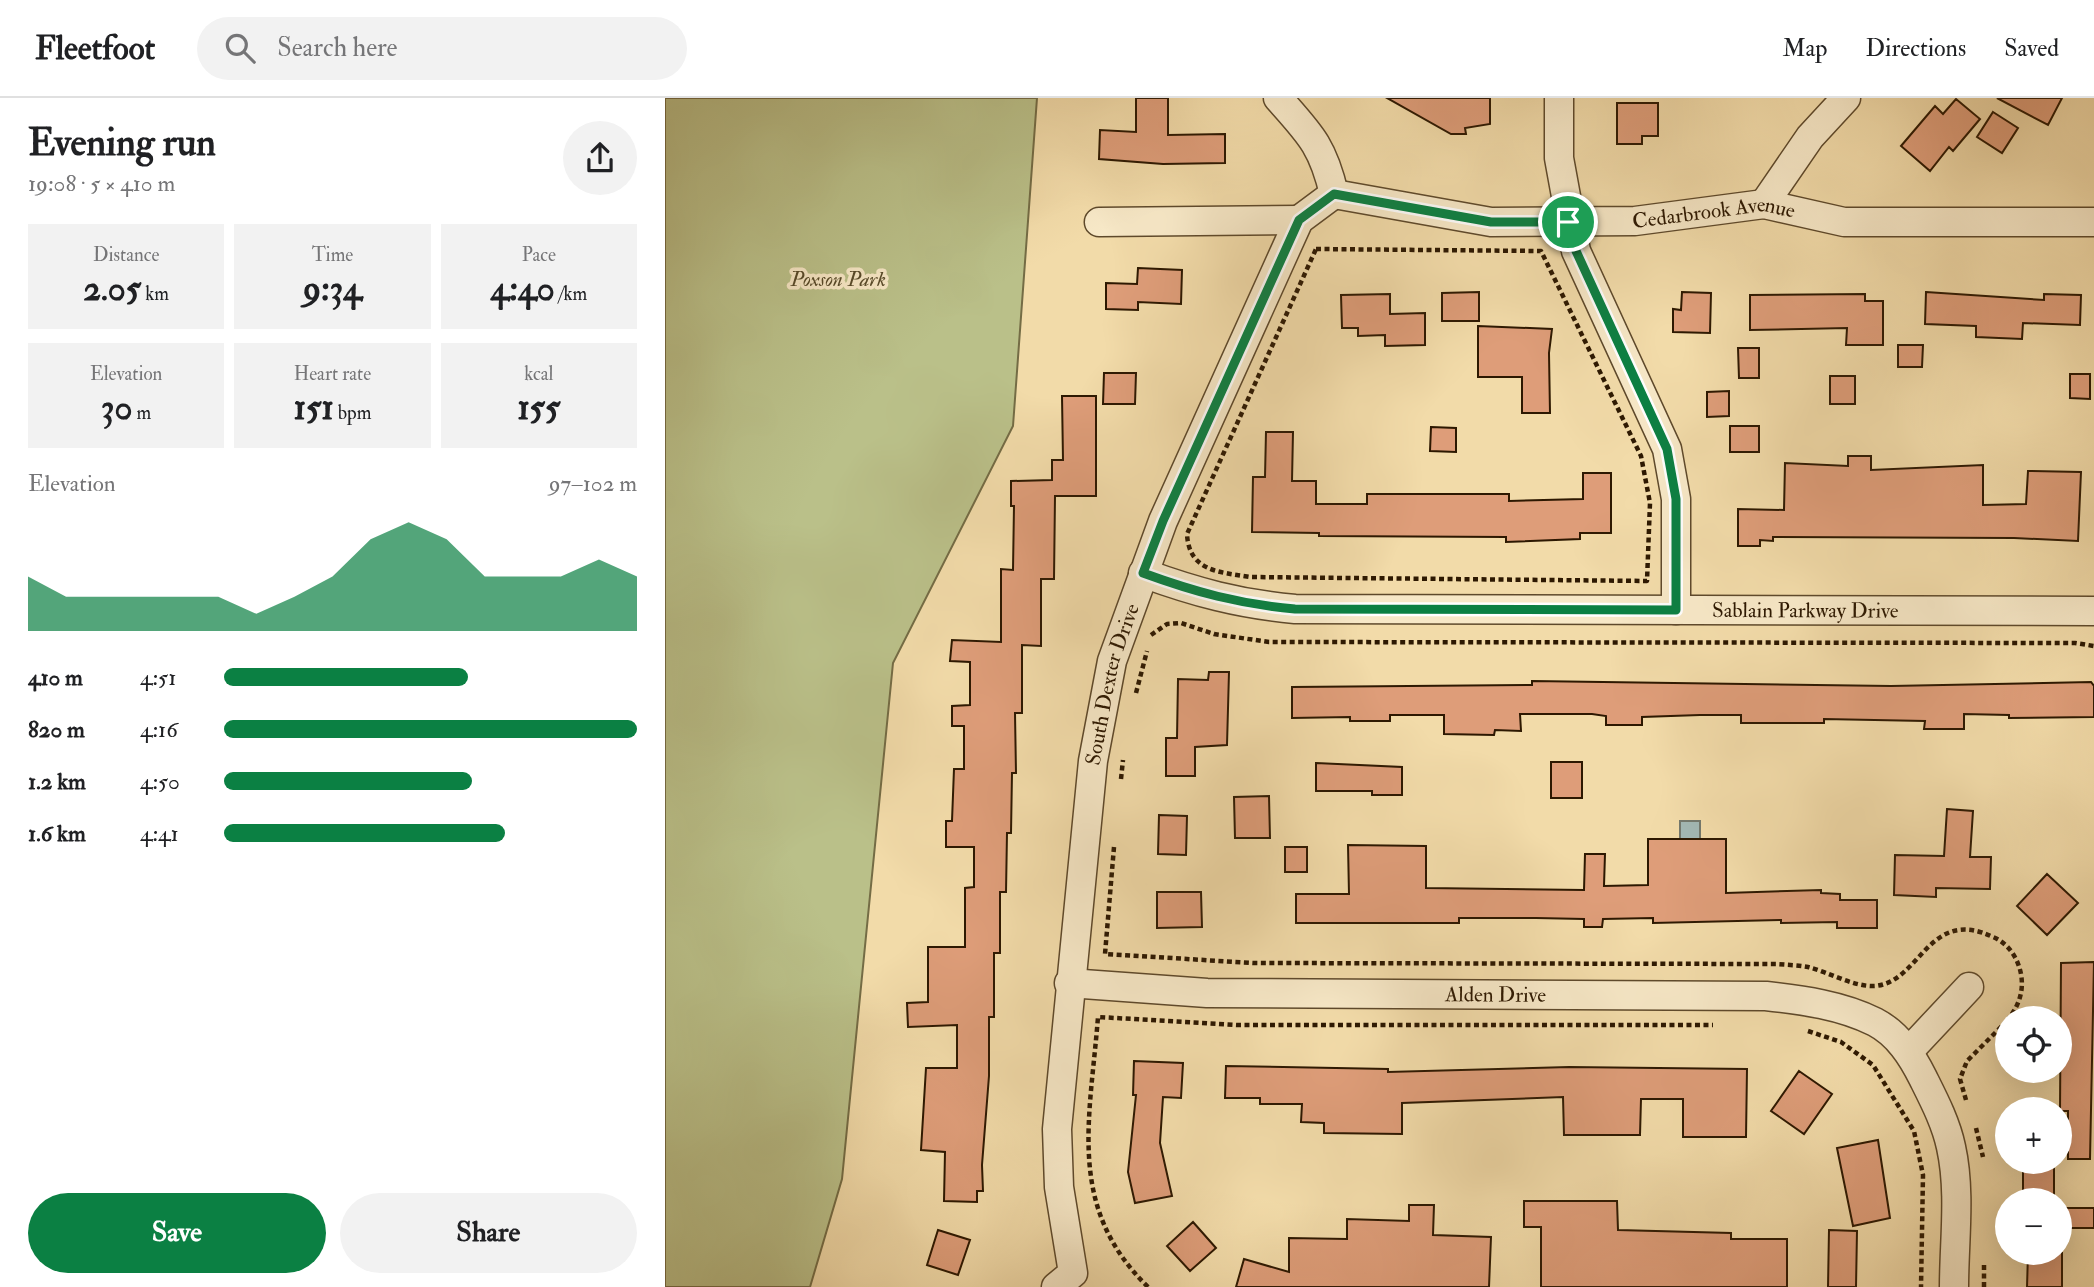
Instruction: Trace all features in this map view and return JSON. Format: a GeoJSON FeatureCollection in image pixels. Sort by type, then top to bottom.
{"type":"FeatureCollection","features":[{"type":"Feature","properties":{"kind":"street"},"geometry":{"type":"LineString","coordinates":[[1278,98],[1308,131],[1326,159],[1334,194]]}},
{"type":"Feature","properties":{"kind":"street"},"geometry":{"type":"LineString","coordinates":[[1559,98],[1559,158],[1568,222],[1576,251],[1667,449],[1676,499],[1676,610]]}},
{"type":"Feature","properties":{"kind":"street"},"geometry":{"type":"LineString","coordinates":[[1764,204],[1810,137],[1846,98]]}},
{"type":"Feature","properties":{"kind":"street","name":"South Dexter Drive"},"geometry":{"type":"LineString","coordinates":[[1074,1282],[1059,1186],[1057,1129],[1069,984],[1093,761],[1112,661],[1163,521],[1299,220],[1334,194]]}},
{"type":"Feature","properties":{"kind":"street","name":"Cedarbrook Avenue"},"geometry":{"type":"LineString","coordinates":[[1334,194],[1491,222],[1635,221],[1764,204],[1844,222],[2094,222]]}},
{"type":"Feature","properties":{"kind":"street"},"geometry":{"type":"LineString","coordinates":[[1099,222],[1299,220]]}},
{"type":"Feature","properties":{"kind":"street","name":"Sablain Parkway Drive"},"geometry":{"type":"LineString","coordinates":[[1143,573],[1208,596],[1245,605],[1295,609],[2094,611]]}},
{"type":"Feature","properties":{"kind":"street","name":"Alden Drive"},"geometry":{"type":"LineString","coordinates":[[1069,984],[1207,993],[1766,996],[1804,1000],[1847,1011],[1877,1023],[1909,1051],[1941,1115],[1951,1148],[1955,1182],[1954,1287]]}},
{"type":"Feature","properties":{"kind":"street"},"geometry":{"type":"LineString","coordinates":[[1909,1051],[1969,987]]}},
{"type":"Feature","properties":{"kind":"path"},"geometry":{"type":"LineString","coordinates":[[1316,249],[1541,251],[1641,456],[1650,503],[1647,581],[1250,577],[1217,572],[1195,561],[1188,550],[1188,534],[1316,249]]}},
{"type":"Feature","properties":{"kind":"path"},"geometry":{"type":"LineString","coordinates":[[1133,701],[1151,636],[1167,624],[1181,622],[1214,634],[1269,642],[2074,643],[2094,646]]}},
{"type":"Feature","properties":{"kind":"path"},"geometry":{"type":"LineString","coordinates":[[1121,782],[1124,755]]}},
{"type":"Feature","properties":{"kind":"path"},"geometry":{"type":"LineString","coordinates":[[1115,836],[1105,954],[1253,962],[1776,964],[1808,967],[1875,986],[1894,979],[1933,942],[1956,929],[1977,931],[1996,937],[2013,952],[2021,973],[2021,997],[2016,1006]]}},
{"type":"Feature","properties":{"kind":"path"},"geometry":{"type":"LineString","coordinates":[[1148,1287],[1111,1244],[1095,1208],[1090,1182],[1089,1129],[1098,1017],[1238,1025],[1721,1025]]}},
{"type":"Feature","properties":{"kind":"path"},"geometry":{"type":"LineString","coordinates":[[1803,1030],[1840,1042],[1873,1065],[1914,1131],[1923,1175],[1921,1287]]}},
{"type":"Feature","properties":{"kind":"green space","name":"Poxson Park"},"geometry":{"type":"Polygon","coordinates":[[[665,98],[1037,98],[1013,426],[893,663],[842,1179],[810,1287],[665,1287],[665,98]]]}},
{"type":"Feature","properties":{"kind":"water"},"geometry":{"type":"Polygon","coordinates":[[[1680,821],[1700,821],[1700,861],[1680,861],[1680,821]]]}},
{"type":"Feature","properties":{"kind":"building"},"geometry":{"type":"Polygon","coordinates":[[[1136,98],[1168,98],[1168,135],[1225,134],[1225,163],[1163,164],[1099,159],[1100,130],[1136,132],[1136,98]]]}},
{"type":"Feature","properties":{"kind":"building"},"geometry":{"type":"Polygon","coordinates":[[[1387,98],[1490,98],[1490,124],[1465,128],[1466,134],[1451,134],[1387,98]]]}},
{"type":"Feature","properties":{"kind":"building"},"geometry":{"type":"Polygon","coordinates":[[[1997,98],[2062,98],[2048,125],[1997,98]]]}},
{"type":"Feature","properties":{"kind":"building"},"geometry":{"type":"Polygon","coordinates":[[[1956,99],[1980,119],[1953,151],[1949,147],[1930,171],[1901,146],[1935,106],[1943,114],[1956,99]]]}},
{"type":"Feature","properties":{"kind":"building"},"geometry":{"type":"Polygon","coordinates":[[[1617,103],[1658,103],[1658,136],[1642,136],[1642,144],[1617,144],[1617,103]]]}},
{"type":"Feature","properties":{"kind":"building"},"geometry":{"type":"Polygon","coordinates":[[[1993,112],[2018,128],[2002,153],[1977,137],[1993,112]]]}},
{"type":"Feature","properties":{"kind":"building"},"geometry":{"type":"Polygon","coordinates":[[[1138,268],[1182,270],[1181,304],[1138,302],[1138,310],[1106,309],[1106,283],[1137,284],[1138,268]]]}},
{"type":"Feature","properties":{"kind":"building"},"geometry":{"type":"Polygon","coordinates":[[[1479,292],[1479,321],[1442,321],[1442,293],[1479,292]]]}},
{"type":"Feature","properties":{"kind":"building"},"geometry":{"type":"Polygon","coordinates":[[[1682,292],[1711,293],[1710,333],[1673,332],[1673,309],[1681,310],[1682,292]]]}},
{"type":"Feature","properties":{"kind":"building"},"geometry":{"type":"Polygon","coordinates":[[[1926,292],[2044,300],[2044,294],[2081,295],[2080,325],[2023,323],[2022,339],[1976,337],[1976,326],[1925,324],[1926,292]]]}},
{"type":"Feature","properties":{"kind":"building"},"geometry":{"type":"Polygon","coordinates":[[[1390,294],[1390,314],[1425,313],[1425,345],[1385,346],[1385,335],[1358,336],[1358,328],[1342,328],[1341,295],[1390,294]]]}},
{"type":"Feature","properties":{"kind":"building"},"geometry":{"type":"Polygon","coordinates":[[[1865,294],[1865,301],[1883,301],[1883,345],[1846,345],[1847,328],[1750,330],[1750,295],[1865,294]]]}},
{"type":"Feature","properties":{"kind":"building"},"geometry":{"type":"Polygon","coordinates":[[[1478,326],[1552,329],[1549,353],[1550,413],[1522,413],[1522,377],[1478,377],[1478,326]]]}},
{"type":"Feature","properties":{"kind":"building"},"geometry":{"type":"Polygon","coordinates":[[[1898,345],[1923,345],[1922,367],[1898,367],[1898,345]]]}},
{"type":"Feature","properties":{"kind":"building"},"geometry":{"type":"Polygon","coordinates":[[[1738,348],[1759,348],[1759,378],[1739,378],[1738,348]]]}},
{"type":"Feature","properties":{"kind":"building"},"geometry":{"type":"Polygon","coordinates":[[[1104,373],[1136,373],[1135,404],[1103,404],[1104,373]]]}},
{"type":"Feature","properties":{"kind":"building"},"geometry":{"type":"Polygon","coordinates":[[[2070,374],[2090,374],[2090,399],[2070,398],[2070,374]]]}},
{"type":"Feature","properties":{"kind":"building"},"geometry":{"type":"Polygon","coordinates":[[[1830,376],[1855,376],[1855,404],[1830,404],[1830,376]]]}},
{"type":"Feature","properties":{"kind":"building"},"geometry":{"type":"Polygon","coordinates":[[[1729,391],[1729,416],[1707,417],[1707,392],[1729,391]]]}},
{"type":"Feature","properties":{"kind":"building"},"geometry":{"type":"Polygon","coordinates":[[[1062,396],[1096,396],[1096,496],[1055,496],[1054,579],[1041,579],[1041,646],[1022,645],[1022,713],[1015,713],[1016,773],[1012,773],[1006,892],[1000,892],[1000,953],[994,953],[994,1017],[989,1017],[983,1191],[977,1191],[977,1202],[944,1201],[945,1152],[921,1150],[926,1068],[957,1068],[957,1025],[908,1027],[907,1003],[928,1002],[928,947],[965,947],[965,888],[974,887],[974,847],[946,847],[946,821],[952,821],[954,769],[964,769],[964,726],[952,726],[952,706],[970,705],[970,662],[950,661],[952,640],[1001,642],[1001,569],[1013,570],[1014,506],[1011,506],[1011,481],[1052,480],[1052,460],[1063,460],[1062,396]]]}},
{"type":"Feature","properties":{"kind":"building"},"geometry":{"type":"Polygon","coordinates":[[[1730,426],[1759,426],[1759,452],[1730,452],[1730,426]]]}},
{"type":"Feature","properties":{"kind":"building"},"geometry":{"type":"Polygon","coordinates":[[[1431,427],[1456,428],[1456,452],[1430,451],[1431,427]]]}},
{"type":"Feature","properties":{"kind":"building"},"geometry":{"type":"Polygon","coordinates":[[[1266,432],[1293,432],[1292,481],[1316,481],[1316,504],[1367,504],[1367,494],[1509,494],[1509,501],[1583,499],[1583,473],[1611,473],[1611,533],[1580,533],[1580,539],[1506,542],[1506,537],[1319,536],[1319,533],[1252,532],[1253,477],[1265,477],[1266,432]]]}},
{"type":"Feature","properties":{"kind":"building"},"geometry":{"type":"Polygon","coordinates":[[[1848,456],[1871,456],[1871,470],[1983,465],[1983,505],[2026,504],[2028,471],[2081,472],[2078,541],[2014,538],[1773,537],[1773,541],[1760,540],[1760,546],[1738,546],[1738,509],[1784,510],[1785,463],[1848,466],[1848,456]]]}},
{"type":"Feature","properties":{"kind":"building"},"geometry":{"type":"Polygon","coordinates":[[[1209,672],[1229,672],[1227,745],[1195,747],[1195,776],[1166,776],[1166,738],[1177,738],[1178,679],[1208,680],[1209,672]]]}},
{"type":"Feature","properties":{"kind":"building"},"geometry":{"type":"Polygon","coordinates":[[[1532,681],[1891,686],[2091,682],[2094,686],[2094,717],[2009,718],[2009,715],[1964,714],[1964,729],[1924,729],[1925,721],[1824,719],[1824,723],[1741,723],[1741,715],[1700,715],[1642,717],[1642,725],[1606,725],[1606,716],[1592,714],[1520,714],[1521,731],[1495,730],[1494,735],[1444,734],[1444,715],[1390,715],[1390,721],[1350,721],[1350,717],[1292,718],[1292,687],[1532,685],[1532,681]]]}},
{"type":"Feature","properties":{"kind":"building"},"geometry":{"type":"Polygon","coordinates":[[[1551,762],[1582,762],[1582,798],[1551,798],[1551,762]]]}},
{"type":"Feature","properties":{"kind":"building"},"geometry":{"type":"Polygon","coordinates":[[[1316,763],[1402,767],[1402,795],[1372,795],[1372,791],[1316,791],[1316,763]]]}},
{"type":"Feature","properties":{"kind":"building"},"geometry":{"type":"Polygon","coordinates":[[[1269,796],[1270,838],[1235,838],[1234,797],[1269,796]]]}},
{"type":"Feature","properties":{"kind":"building"},"geometry":{"type":"Polygon","coordinates":[[[1947,809],[1973,811],[1970,857],[1991,857],[1990,889],[1936,888],[1936,897],[1894,895],[1895,855],[1944,856],[1947,809]]]}},
{"type":"Feature","properties":{"kind":"building"},"geometry":{"type":"Polygon","coordinates":[[[1159,815],[1187,816],[1186,855],[1158,854],[1159,815]]]}},
{"type":"Feature","properties":{"kind":"building"},"geometry":{"type":"Polygon","coordinates":[[[1648,839],[1726,839],[1726,893],[1821,890],[1821,893],[1840,894],[1840,900],[1877,900],[1877,928],[1837,928],[1837,922],[1781,923],[1781,920],[1653,923],[1653,918],[1603,919],[1602,927],[1584,927],[1584,919],[1536,918],[1459,918],[1459,923],[1296,923],[1296,894],[1349,894],[1348,845],[1426,846],[1426,888],[1584,890],[1585,854],[1605,854],[1604,886],[1648,885],[1648,839]]]}},
{"type":"Feature","properties":{"kind":"building"},"geometry":{"type":"Polygon","coordinates":[[[1285,847],[1307,847],[1307,872],[1285,872],[1285,847]]]}},
{"type":"Feature","properties":{"kind":"building"},"geometry":{"type":"Polygon","coordinates":[[[2047,874],[2078,903],[2047,935],[2017,906],[2047,874]]]}},
{"type":"Feature","properties":{"kind":"building"},"geometry":{"type":"Polygon","coordinates":[[[1157,892],[1201,892],[1202,927],[1157,928],[1157,892]]]}},
{"type":"Feature","properties":{"kind":"building"},"geometry":{"type":"Polygon","coordinates":[[[2094,962],[2090,1159],[2072,1159],[2072,1097],[2060,1097],[2060,1083],[2072,1083],[2072,1006],[2061,1006],[2061,963],[2094,962]]]}},
{"type":"Feature","properties":{"kind":"building"},"geometry":{"type":"Polygon","coordinates":[[[1134,1061],[1183,1063],[1181,1098],[1163,1097],[1160,1143],[1172,1196],[1135,1203],[1128,1172],[1136,1095],[1133,1095],[1134,1061]]]}},
{"type":"Feature","properties":{"kind":"building"},"geometry":{"type":"Polygon","coordinates":[[[1226,1066],[1388,1069],[1388,1072],[1569,1067],[1747,1069],[1746,1137],[1683,1137],[1683,1099],[1641,1099],[1640,1135],[1564,1135],[1563,1097],[1402,1103],[1402,1134],[1324,1133],[1324,1123],[1301,1122],[1302,1104],[1260,1104],[1260,1098],[1225,1098],[1226,1066]]]}},
{"type":"Feature","properties":{"kind":"building"},"geometry":{"type":"Polygon","coordinates":[[[1799,1071],[1832,1094],[1804,1134],[1771,1111],[1799,1071]]]}},
{"type":"Feature","properties":{"kind":"building"},"geometry":{"type":"Polygon","coordinates":[[[1878,1140],[1890,1218],[1853,1226],[1837,1148],[1878,1140]]]}},
{"type":"Feature","properties":{"kind":"building"},"geometry":{"type":"Polygon","coordinates":[[[2023,1174],[2054,1174],[2054,1188],[2023,1188],[2023,1174]]]}},
{"type":"Feature","properties":{"kind":"building"},"geometry":{"type":"Polygon","coordinates":[[[1524,1201],[1617,1201],[1618,1230],[1731,1233],[1731,1239],[1787,1239],[1787,1287],[1541,1287],[1541,1227],[1524,1227],[1524,1201]]]}},
{"type":"Feature","properties":{"kind":"building"},"geometry":{"type":"Polygon","coordinates":[[[1409,1205],[1434,1205],[1433,1235],[1491,1237],[1489,1287],[1236,1287],[1244,1259],[1289,1272],[1289,1238],[1347,1239],[1347,1219],[1409,1221],[1409,1205]]]}},
{"type":"Feature","properties":{"kind":"building"},"geometry":{"type":"Polygon","coordinates":[[[2072,1208],[2094,1208],[2094,1228],[2072,1228],[2072,1208]]]}},
{"type":"Feature","properties":{"kind":"building"},"geometry":{"type":"Polygon","coordinates":[[[1193,1222],[1216,1248],[1190,1271],[1167,1246],[1193,1222]]]}},
{"type":"Feature","properties":{"kind":"building"},"geometry":{"type":"Polygon","coordinates":[[[938,1230],[970,1240],[958,1275],[927,1265],[938,1230]]]}},
{"type":"Feature","properties":{"kind":"building"},"geometry":{"type":"Polygon","coordinates":[[[1829,1230],[1857,1231],[1856,1287],[1828,1287],[1829,1230]]]}},
{"type":"Feature","properties":{"kind":"building"},"geometry":{"type":"Polygon","coordinates":[[[2028,1265],[2062,1265],[2062,1287],[2027,1287],[2028,1265]]]}},
{"type":"Feature","properties":{"kind":"route"},"geometry":{"type":"LineString","coordinates":[[1334,194],[1491,222],[1568,222],[1576,251],[1667,449],[1676,499],[1676,610],[1295,609],[1245,605],[1208,596],[1143,573],[1163,521],[1299,220],[1334,194]]}}]}
